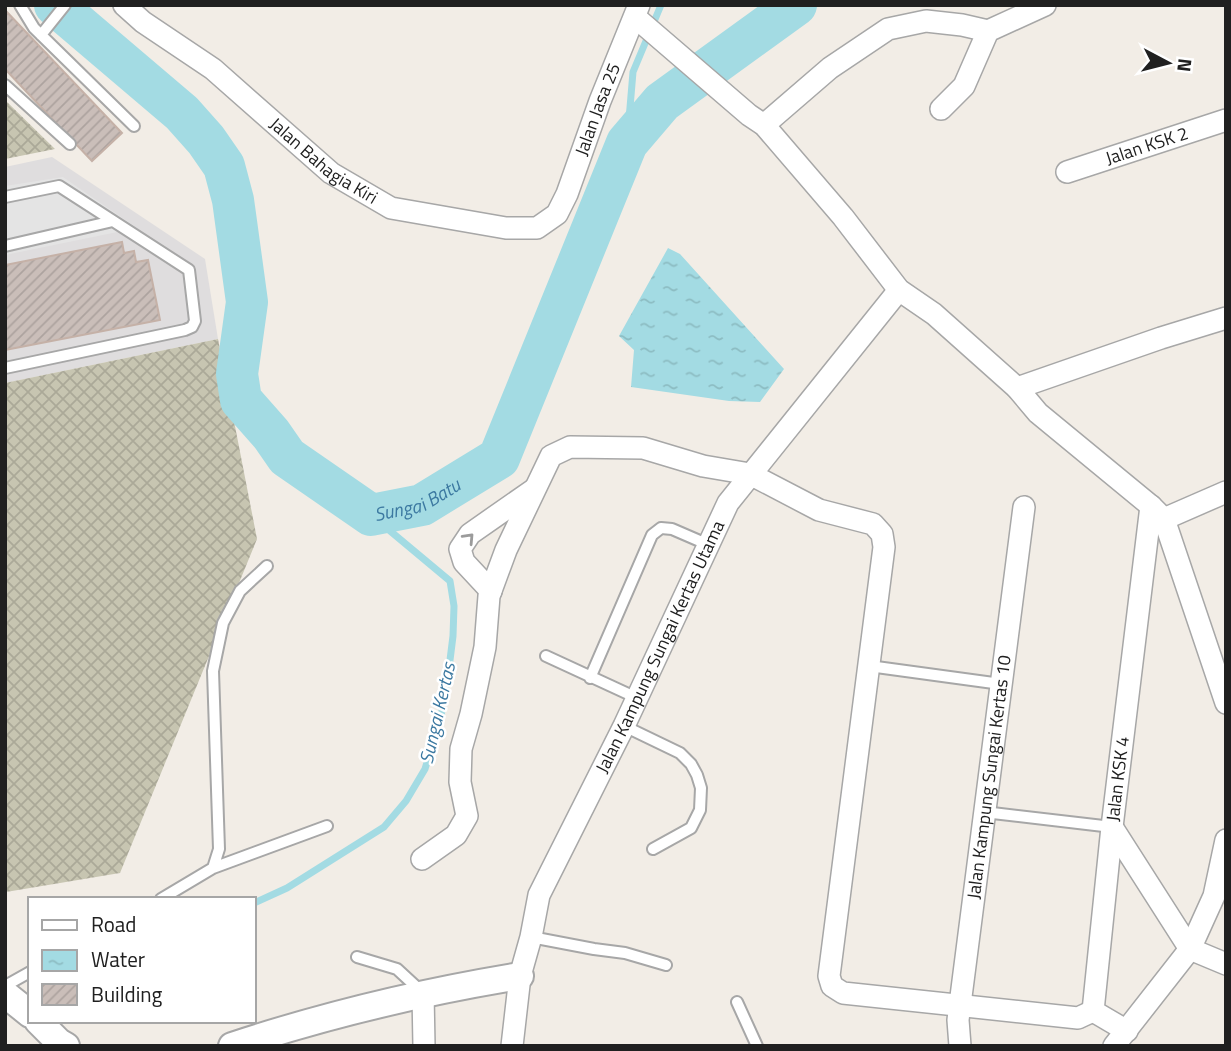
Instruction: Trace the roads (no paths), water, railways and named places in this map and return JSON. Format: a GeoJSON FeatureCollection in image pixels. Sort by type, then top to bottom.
{"type":"FeatureCollection","features":[{"type":"Feature","properties":{"kind":"street"},"geometry":{"type":"LineString","coordinates":[[757,120],[888,29],[926,21],[988,31],[1045,5]]}},
{"type":"Feature","properties":{"kind":"street","name":"Jalan Bahagia Kiri"},"geometry":{"type":"LineString","coordinates":[[124,6],[213,69],[331,173],[391,208],[506,228],[537,228],[557,214]]}},
{"type":"Feature","properties":{"kind":"street"},"geometry":{"type":"LineString","coordinates":[[640,16],[757,120],[843,216],[899,290],[934,314],[1017,388],[1038,413],[1157,513],[1226,703]]}},
{"type":"Feature","properties":{"kind":"street","name":"Jalan Jasa 25"},"geometry":{"type":"LineString","coordinates":[[557,214],[567,194],[600,101],[640,16]]}},
{"type":"Feature","properties":{"kind":"street"},"geometry":{"type":"LineString","coordinates":[[941,109],[964,86],[988,31]]}},
{"type":"Feature","properties":{"kind":"street","name":"Jalan KSK 2"},"geometry":{"type":"LineString","coordinates":[[1067,172],[1226,120]]}},
{"type":"Feature","properties":{"kind":"street","name":"Jalan Kampung Sungai Kertas Utama"},"geometry":{"type":"LineString","coordinates":[[512,1046],[520,976],[539,895],[624,726],[728,503],[899,290]]}},
{"type":"Feature","properties":{"kind":"street"},"geometry":{"type":"LineString","coordinates":[[1017,388],[1226,318]]}},
{"type":"Feature","properties":{"kind":"street"},"geometry":{"type":"LineString","coordinates":[[422,859],[456,835],[467,816],[460,782],[461,749],[485,647],[491,591],[506,550],[551,456],[570,447],[643,448],[703,466],[750,474],[819,510],[873,524],[882,534],[884,547],[829,976],[832,986],[843,993],[1078,1017],[1093,1011],[1121,1038],[1190,949],[1214,896],[1226,840]]}},
{"type":"Feature","properties":{"kind":"street"},"geometry":{"type":"LineString","coordinates":[[491,591],[464,562],[460,549],[470,534],[535,488]]}},
{"type":"Feature","properties":{"kind":"street"},"geometry":{"type":"LineString","coordinates":[[1157,513],[1226,492]]}},
{"type":"Feature","properties":{"kind":"street","name":"Jalan Kampung Sungai Kertas 10"},"geometry":{"type":"LineString","coordinates":[[960,1046],[958,1020],[1024,507]]}},
{"type":"Feature","properties":{"kind":"street","name":"Jalan KSK 4"},"geometry":{"type":"LineString","coordinates":[[1093,1011],[1112,827],[1157,513]]}},
{"type":"Feature","properties":{"kind":"street"},"geometry":{"type":"LineString","coordinates":[[1112,827],[1190,949],[1226,964]]}},
{"type":"Feature","properties":{"kind":"street"},"geometry":{"type":"LineString","coordinates":[[232,1046],[292,1026],[423,993],[520,976]]}},
{"type":"Feature","properties":{"kind":"street"},"geometry":{"type":"LineString","coordinates":[[7,992],[28,1012]]}},
{"type":"Feature","properties":{"kind":"street"},"geometry":{"type":"LineString","coordinates":[[423,993],[424,1046]]}},
{"type":"Feature","properties":{"kind":"street"},"geometry":{"type":"LineString","coordinates":[[39,1023],[66,1046]]}},
{"type":"Feature","properties":{"kind":"lane"},"geometry":{"type":"LineString","coordinates":[[20,5],[41,36],[134,126]]}},
{"type":"Feature","properties":{"kind":"lane"},"geometry":{"type":"LineString","coordinates":[[41,36],[65,5]]}},
{"type":"Feature","properties":{"kind":"lane"},"geometry":{"type":"LineString","coordinates":[[5,85],[70,144]]}},
{"type":"Feature","properties":{"kind":"lane"},"geometry":{"type":"LineString","coordinates":[[5,197],[59,186],[113,221],[188,270],[195,321],[192,327],[185,330],[5,368]]}},
{"type":"Feature","properties":{"kind":"lane"},"geometry":{"type":"LineString","coordinates":[[5,246],[113,221]]}},
{"type":"Feature","properties":{"kind":"lane"},"geometry":{"type":"LineString","coordinates":[[590,678],[652,535],[661,528],[672,529],[709,545]]}},
{"type":"Feature","properties":{"kind":"lane"},"geometry":{"type":"LineString","coordinates":[[214,868],[219,849],[213,671],[223,623],[240,591],[267,566]]}},
{"type":"Feature","properties":{"kind":"lane"},"geometry":{"type":"LineString","coordinates":[[547,656],[637,698]]}},
{"type":"Feature","properties":{"kind":"lane"},"geometry":{"type":"LineString","coordinates":[[869,666],[1001,684]]}},
{"type":"Feature","properties":{"kind":"lane"},"geometry":{"type":"LineString","coordinates":[[624,726],[680,753],[691,764],[701,788],[700,810],[691,828],[653,849]]}},
{"type":"Feature","properties":{"kind":"lane"},"geometry":{"type":"LineString","coordinates":[[984,812],[1112,827]]}},
{"type":"Feature","properties":{"kind":"lane"},"geometry":{"type":"LineString","coordinates":[[165,897],[214,868],[327,826]]}},
{"type":"Feature","properties":{"kind":"lane"},"geometry":{"type":"LineString","coordinates":[[531,937],[625,953],[666,965]]}},
{"type":"Feature","properties":{"kind":"lane"},"geometry":{"type":"LineString","coordinates":[[357,957],[397,969],[423,993]]}},
{"type":"Feature","properties":{"kind":"lane"},"geometry":{"type":"LineString","coordinates":[[7,992],[28,974]]}},
{"type":"Feature","properties":{"kind":"lane"},"geometry":{"type":"LineString","coordinates":[[737,1002],[757,1046]]}},
{"type":"Feature","properties":{"kind":"water"},"geometry":{"type":"Polygon","coordinates":[[[668,248],[680,254],[784,369],[760,402],[729,401],[631,387],[634,350],[619,336],[668,248]]]}},
{"type":"Feature","properties":{"kind":"waterway","name":"Sungai Batu"},"geometry":{"type":"LineString","coordinates":[[55,5],[182,113],[224,166],[233,200],[247,302],[237,374],[241,400],[287,457],[371,515],[422,505],[499,458],[627,143],[662,102],[796,5]]}},
{"type":"Feature","properties":{"kind":"waterway"},"geometry":{"type":"LineString","coordinates":[[627,143],[633,72],[661,5]]}},
{"type":"Feature","properties":{"kind":"waterway","name":"Sungai Kertas"},"geometry":{"type":"LineString","coordinates":[[256,902],[287,888],[384,827],[406,801],[425,769],[441,716],[453,636],[454,606],[450,581],[371,515]]}}]}
